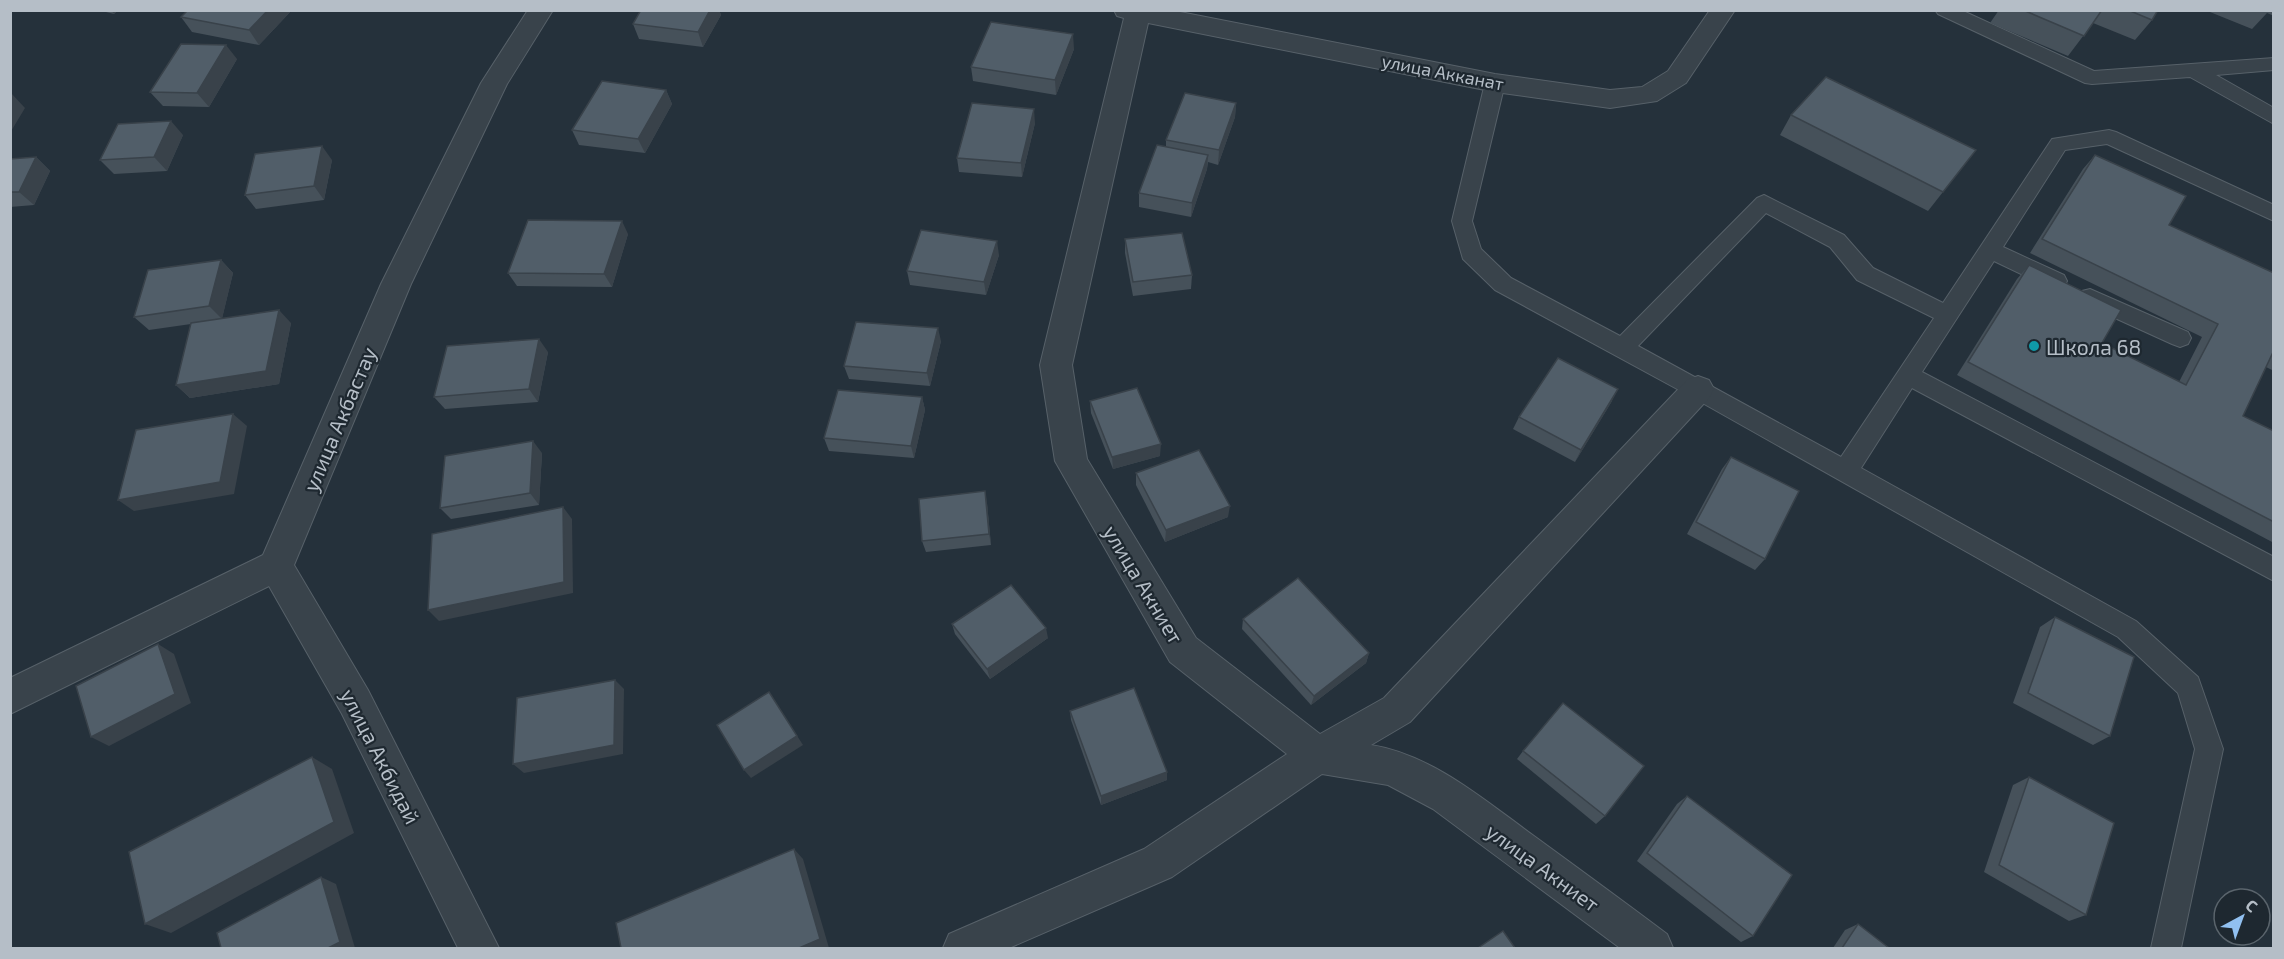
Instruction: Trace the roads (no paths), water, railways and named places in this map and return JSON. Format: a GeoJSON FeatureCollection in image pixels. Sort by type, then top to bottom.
{"type":"FeatureCollection","features":[{"type":"Feature","properties":{"kind":"street","name":"улица Акбастау"},"geometry":{"type":"LineString","coordinates":[[276,566],[396,284],[494,83],[541,10]]}},
{"type":"Feature","properties":{"kind":"street","name":"улица Акканат"},"geometry":{"type":"LineString","coordinates":[[1134,11],[1495,83],[1610,99],[1648,95],[1677,77],[1723,10]]}},
{"type":"Feature","properties":{"kind":"street","name":"улица Акниет"},"geometry":{"type":"LineString","coordinates":[[1134,11],[1056,365],[1071,461],[1183,650],[1317,755],[1393,767],[1447,796],[1653,948]]}},
{"type":"Feature","properties":{"kind":"street"},"geometry":{"type":"LineString","coordinates":[[963,948],[1158,862],[1317,755],[1397,710],[1698,389]]}},
{"type":"Feature","properties":{"kind":"street"},"geometry":{"type":"LineString","coordinates":[[10,697],[276,566]]}},
{"type":"Feature","properties":{"kind":"street","name":"улица Акбидай"},"geometry":{"type":"LineString","coordinates":[[276,566],[354,702],[479,948]]}},
{"type":"Feature","properties":{"kind":"lane"},"geometry":{"type":"LineString","coordinates":[[1944,10],[2092,78],[2274,64]]}},
{"type":"Feature","properties":{"kind":"lane"},"geometry":{"type":"LineString","coordinates":[[2193,70],[2274,117]]}},
{"type":"Feature","properties":{"kind":"lane"},"geometry":{"type":"LineString","coordinates":[[1495,83],[1462,221],[1472,253],[1503,284],[1698,389],[2127,629],[2189,686],[2209,749],[2166,948]]}},
{"type":"Feature","properties":{"kind":"lane"},"geometry":{"type":"LineString","coordinates":[[1845,472],[2059,144],[2109,138],[2274,214]]}},
{"type":"Feature","properties":{"kind":"lane"},"geometry":{"type":"LineString","coordinates":[[1622,348],[1764,203],[1837,241],[1865,274],[1947,315]]}},
{"type":"Feature","properties":{"kind":"lane"},"geometry":{"type":"LineString","coordinates":[[1990,250],[2180,338]]}},
{"type":"Feature","properties":{"kind":"lane"},"geometry":{"type":"LineString","coordinates":[[1908,375],[2274,570]]}},
{"type":"Feature","properties":{"kind":"place","name":"Школа 68"},"geometry":{"type":"Point","coordinates":[2034,346]}}]}
